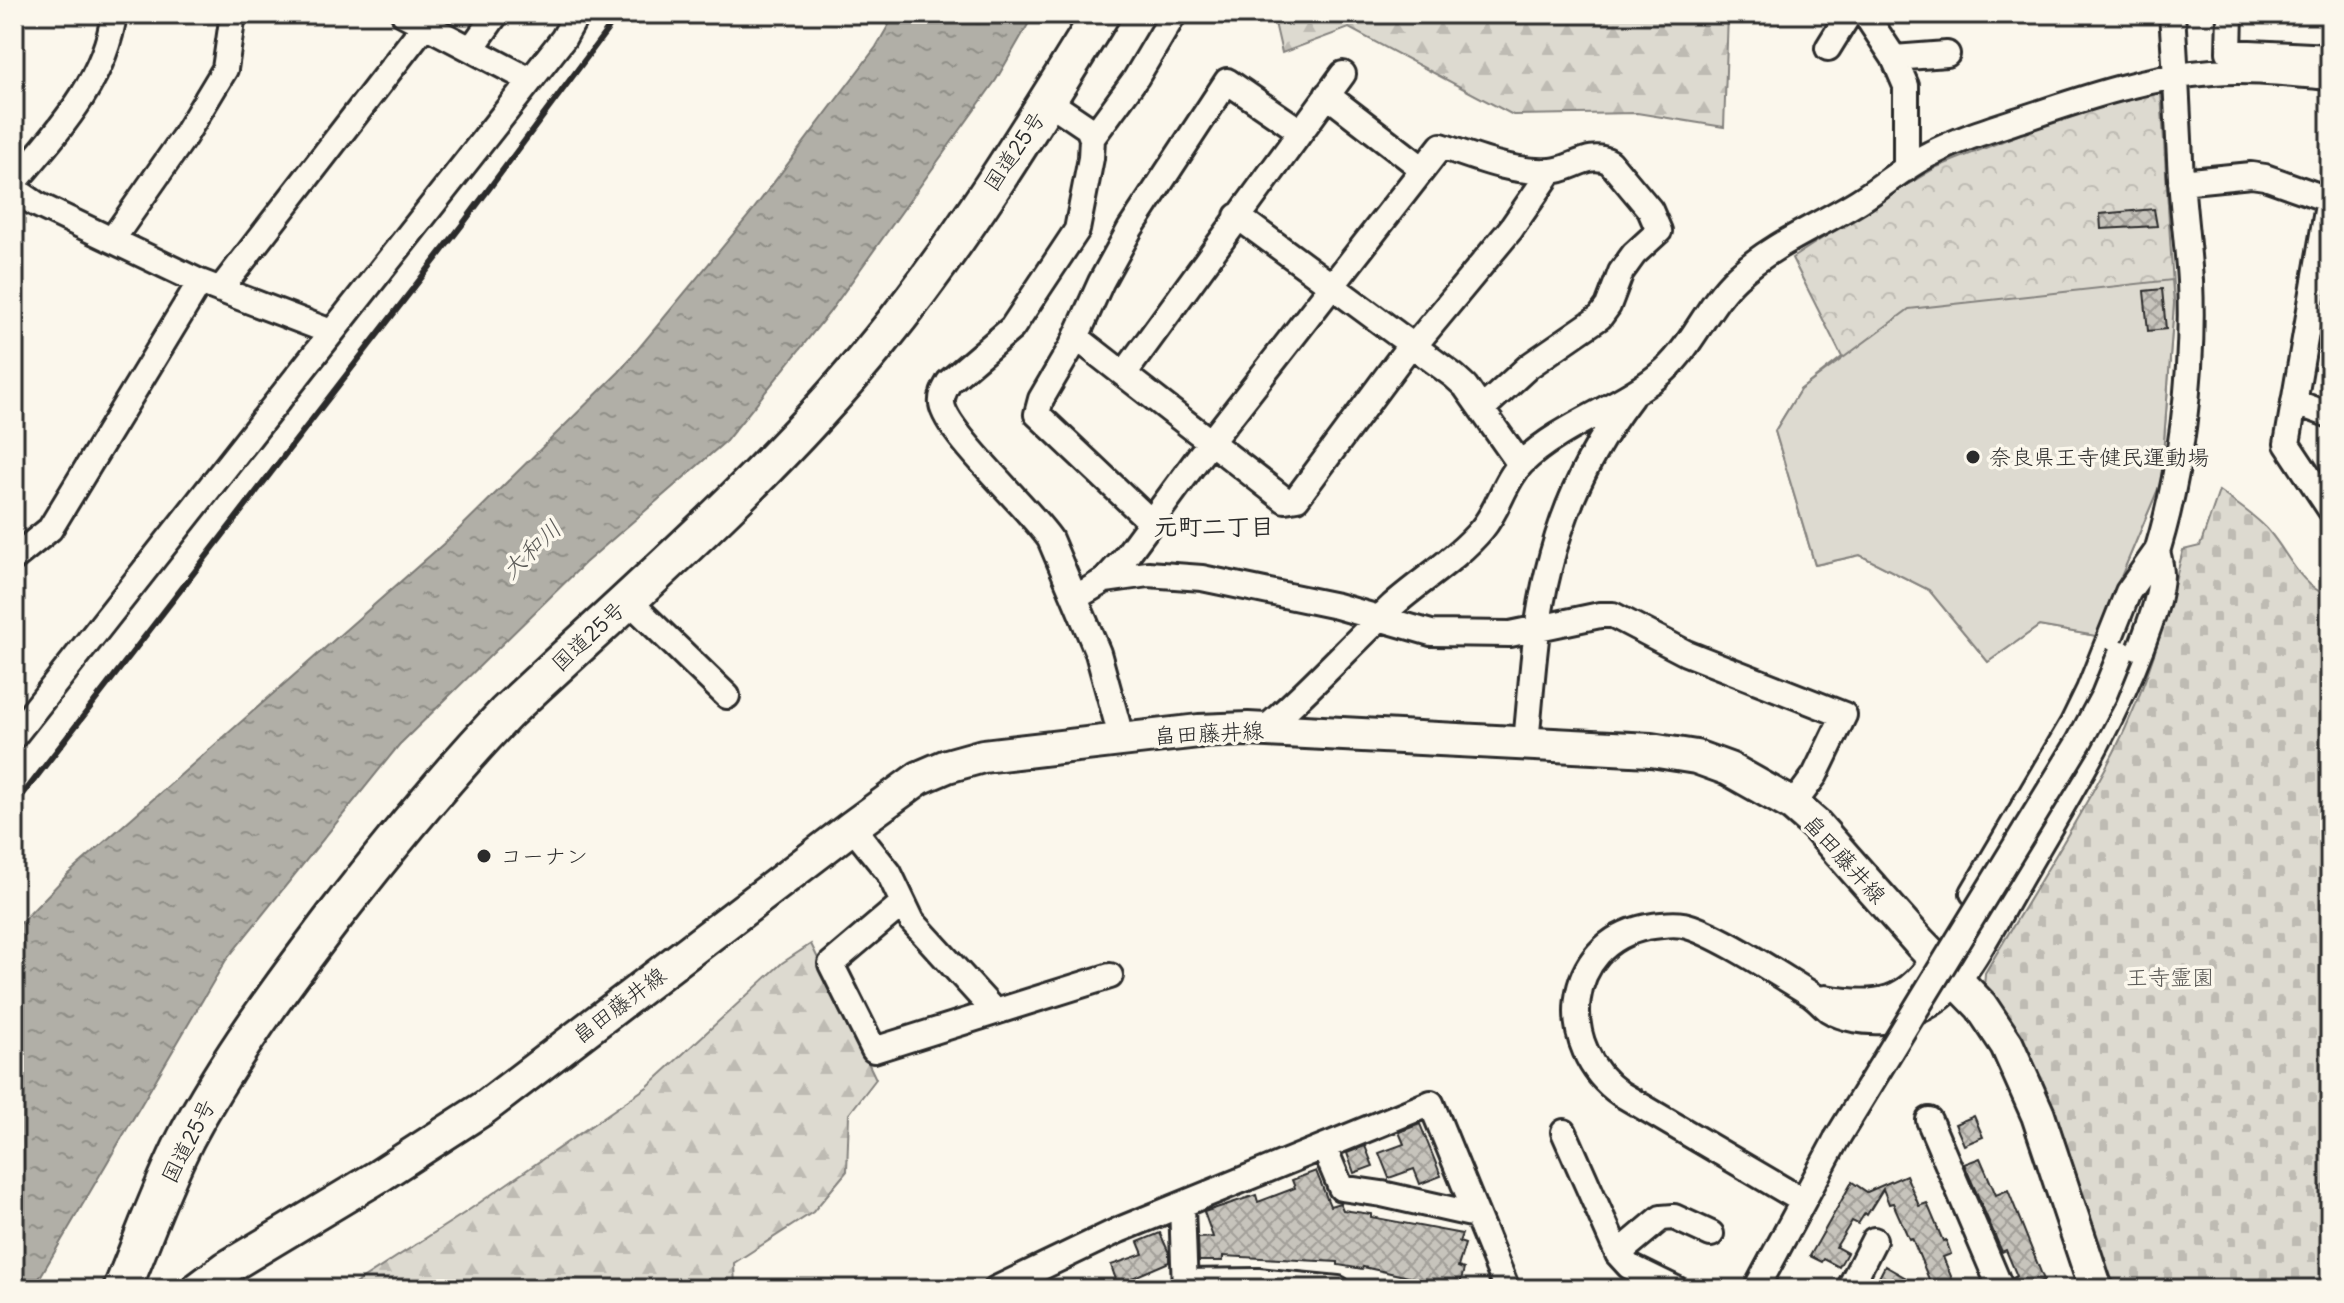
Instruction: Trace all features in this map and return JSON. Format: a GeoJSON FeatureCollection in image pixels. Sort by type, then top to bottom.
{"type":"FeatureCollection","features":[{"type":"Feature","properties":{"kind":"highway","name":"国道25号"},"geometry":{"type":"LineString","coordinates":[[122,1289],[185,1140],[219,1081],[281,988],[439,785],[506,713],[763,471],[862,362],[946,254],[1048,101],[1101,14]]}},
{"type":"Feature","properties":{"kind":"main road","name":"畠田藤井線"},"geometry":{"type":"LineString","coordinates":[[198,1289],[226,1268],[379,1176],[484,1108],[919,778],[964,760],[1199,731],[1265,729],[1631,747],[1696,757],[1729,769],[1793,805],[1815,824],[1993,1021],[2038,1115],[2096,1289]]}},
{"type":"Feature","properties":{"kind":"street"},"geometry":{"type":"LineString","coordinates":[[114,14],[111,33],[80,104],[14,186],[36,204],[210,286],[331,332]]}},
{"type":"Feature","properties":{"kind":"street"},"geometry":{"type":"LineString","coordinates":[[112,240],[184,137],[225,69],[233,14]]}},
{"type":"Feature","properties":{"kind":"street"},"geometry":{"type":"LineString","coordinates":[[472,48],[496,14]]}},
{"type":"Feature","properties":{"kind":"street"},"geometry":{"type":"LineString","coordinates":[[14,736],[563,39],[577,14]]}},
{"type":"Feature","properties":{"kind":"street"},"geometry":{"type":"LineString","coordinates":[[1092,138],[1136,78],[1174,14]]}},
{"type":"Feature","properties":{"kind":"street"},"geometry":{"type":"LineString","coordinates":[[1828,48],[1849,14]]}},
{"type":"Feature","properties":{"kind":"street"},"geometry":{"type":"LineString","coordinates":[[1865,14],[1894,58],[1906,86],[1906,169]]}},
{"type":"Feature","properties":{"kind":"street"},"geometry":{"type":"LineString","coordinates":[[1756,1289],[1836,1140],[2079,742],[2104,695],[2157,551],[2179,445],[2187,370],[2190,283],[2172,14]]}},
{"type":"Feature","properties":{"kind":"street"},"geometry":{"type":"LineString","coordinates":[[2230,14],[2229,52],[2330,57]]}},
{"type":"Feature","properties":{"kind":"street"},"geometry":{"type":"LineString","coordinates":[[14,558],[50,529],[210,286],[414,20],[530,80]]}},
{"type":"Feature","properties":{"kind":"street"},"geometry":{"type":"LineString","coordinates":[[1894,58],[1947,54]]}},
{"type":"Feature","properties":{"kind":"street"},"geometry":{"type":"LineString","coordinates":[[1526,742],[1547,574],[1566,510],[1611,423],[1635,392],[1677,357],[1715,302],[1736,278],[1760,258],[1860,200],[1926,155],[1957,141],[2115,87],[2176,76],[2243,71],[2330,77]]}},
{"type":"Feature","properties":{"kind":"street"},"geometry":{"type":"LineString","coordinates":[[1124,374],[1343,74]]}},
{"type":"Feature","properties":{"kind":"street"},"geometry":{"type":"LineString","coordinates":[[1151,522],[1037,414],[1041,399],[1130,229],[1227,81],[1300,131]]}},
{"type":"Feature","properties":{"kind":"street"},"geometry":{"type":"LineString","coordinates":[[1327,95],[1423,169]]}},
{"type":"Feature","properties":{"kind":"street"},"geometry":{"type":"LineString","coordinates":[[1048,101],[1088,128],[1092,138],[1077,230],[1012,328],[949,382],[943,392],[942,405],[958,434],[1039,522],[1050,539],[1106,676],[1122,740]]}},
{"type":"Feature","properties":{"kind":"street"},"geometry":{"type":"LineString","coordinates":[[1075,598],[1105,580],[1441,146],[1516,170],[1551,171],[1592,157],[1603,157],[1650,210],[1659,231],[1634,254],[1621,272],[1608,306],[1600,317],[1529,366],[1482,409]]}},
{"type":"Feature","properties":{"kind":"street"},"geometry":{"type":"LineString","coordinates":[[1076,337],[1285,500],[1297,498],[1412,345],[1511,229],[1551,171]]}},
{"type":"Feature","properties":{"kind":"street"},"geometry":{"type":"LineString","coordinates":[[2181,182],[2251,175],[2329,200],[2321,306],[2294,402],[2287,444],[2330,509]]}},
{"type":"Feature","properties":{"kind":"street"},"geometry":{"type":"LineString","coordinates":[[1237,216],[1454,376],[1482,409],[1520,464]]}},
{"type":"Feature","properties":{"kind":"street"},"geometry":{"type":"LineString","coordinates":[[1265,729],[1302,697],[1380,618],[1480,531],[1520,464],[1602,408],[1635,392]]}},
{"type":"Feature","properties":{"kind":"street"},"geometry":{"type":"LineString","coordinates":[[2294,402],[2330,415]]}},
{"type":"Feature","properties":{"kind":"street"},"geometry":{"type":"LineString","coordinates":[[1814,997],[1848,1002],[1884,1001],[1903,993],[1921,979],[2073,723],[2128,592],[2157,551]]}},
{"type":"Feature","properties":{"kind":"street"},"geometry":{"type":"LineString","coordinates":[[1803,1201],[1600,1078],[1578,1034],[1576,1016],[1584,978],[1607,945],[1630,932],[1659,925],[1685,925],[1814,997],[1831,1012],[1855,1020],[1884,1021],[1930,1004],[1946,994],[1959,980],[2094,751],[2116,708],[2157,598],[2161,574],[2157,551]]}},
{"type":"Feature","properties":{"kind":"street"},"geometry":{"type":"LineString","coordinates":[[1105,580],[1148,574],[1202,578],[1337,606],[1431,633],[1458,635],[1510,634],[1613,615],[1686,653],[1844,715],[1815,775],[1793,805]]}},
{"type":"Feature","properties":{"kind":"street"},"geometry":{"type":"LineString","coordinates":[[627,599],[727,696]]}},
{"type":"Feature","properties":{"kind":"street"},"geometry":{"type":"LineString","coordinates":[[852,827],[884,866],[912,921],[995,1012]]}},
{"type":"Feature","properties":{"kind":"street"},"geometry":{"type":"LineString","coordinates":[[903,903],[831,964],[874,1050],[1110,976]]}},
{"type":"Feature","properties":{"kind":"street"},"geometry":{"type":"LineString","coordinates":[[996,1289],[1119,1230],[1431,1103],[1507,1289]]}},
{"type":"Feature","properties":{"kind":"street"},"geometry":{"type":"LineString","coordinates":[[1929,1120],[2001,1289]]}},
{"type":"Feature","properties":{"kind":"street"},"geometry":{"type":"LineString","coordinates":[[1564,1132],[1618,1254],[1629,1266],[1676,1289]]}},
{"type":"Feature","properties":{"kind":"street"},"geometry":{"type":"LineString","coordinates":[[1324,1147],[1341,1188],[1476,1215]]}},
{"type":"Feature","properties":{"kind":"street"},"geometry":{"type":"LineString","coordinates":[[1182,1206],[1185,1286],[1258,1281],[1338,1289]]}},
{"type":"Feature","properties":{"kind":"street"},"geometry":{"type":"LineString","coordinates":[[1618,1254],[1661,1218],[1674,1217],[1711,1234]]}},
{"type":"Feature","properties":{"kind":"street"},"geometry":{"type":"LineString","coordinates":[[1849,1289],[1874,1240]]}},
{"type":"Feature","properties":{"kind":"green space"},"geometry":{"type":"Polygon","coordinates":[[[1273,14],[1558,14],[1574,21],[1580,14],[1728,14],[1724,127],[1637,113],[1513,115],[1349,28],[1282,53],[1273,14]]]}},
{"type":"Feature","properties":{"kind":"green space","name":"奈良県王寺健民運動場"},"geometry":{"type":"Polygon","coordinates":[[[2161,93],[2174,302],[2161,482],[2096,636],[2039,626],[1988,662],[1929,590],[1860,555],[1815,565],[1775,431],[1800,390],[1842,357],[1792,258],[1937,167],[2104,101],[2161,93]]]}},
{"type":"Feature","properties":{"kind":"green space","name":"奈良県王寺健民運動場"},"geometry":{"type":"Polygon","coordinates":[[[2172,280],[2174,303],[2161,482],[2096,636],[2039,626],[1988,662],[1929,590],[1860,555],[1815,565],[1775,431],[1800,390],[1909,309],[2172,280]]]}},
{"type":"Feature","properties":{"kind":"green space","name":"王寺霊園"},"geometry":{"type":"Polygon","coordinates":[[[2219,491],[2263,525],[2302,576],[2330,597],[2330,1184],[2323,1186],[2330,1289],[2108,1289],[2031,1059],[2009,1019],[1984,988],[1985,973],[2067,836],[2126,728],[2154,653],[2183,550],[2200,546],[2219,491]]]}},
{"type":"Feature","properties":{"kind":"green space"},"geometry":{"type":"Polygon","coordinates":[[[811,944],[876,1079],[849,1114],[847,1171],[813,1212],[734,1263],[735,1289],[347,1289],[466,1212],[647,1087],[782,963],[811,944]]]}},
{"type":"Feature","properties":{"kind":"water","name":"大和川"},"geometry":{"type":"Polygon","coordinates":[[[895,14],[1034,14],[996,80],[829,313],[726,441],[585,563],[399,745],[226,960],[33,1289],[14,1289],[14,930],[68,874],[450,538],[619,372],[750,214],[876,47],[895,14]]]}},
{"type":"Feature","properties":{"kind":"building"},"geometry":{"type":"Polygon","coordinates":[[[2154,209],[2157,226],[2101,229],[2100,214],[2154,209]]]}},
{"type":"Feature","properties":{"kind":"building"},"geometry":{"type":"Polygon","coordinates":[[[2162,289],[2166,329],[2148,331],[2144,291],[2162,289]]]}},
{"type":"Feature","properties":{"kind":"building"},"geometry":{"type":"Polygon","coordinates":[[[1974,1116],[1983,1137],[1964,1145],[1955,1124],[1974,1116]]]}},
{"type":"Feature","properties":{"kind":"building"},"geometry":{"type":"Polygon","coordinates":[[[1420,1124],[1441,1176],[1420,1184],[1414,1169],[1389,1178],[1379,1153],[1404,1144],[1399,1132],[1420,1124]]]}},
{"type":"Feature","properties":{"kind":"building"},"geometry":{"type":"Polygon","coordinates":[[[1365,1146],[1373,1166],[1354,1173],[1347,1153],[1365,1146]]]}},
{"type":"Feature","properties":{"kind":"building"},"geometry":{"type":"Polygon","coordinates":[[[1980,1158],[1996,1195],[2008,1190],[2044,1280],[2024,1289],[2016,1289],[2013,1278],[2017,1276],[2006,1250],[2002,1252],[1964,1164],[1980,1158]]]}},
{"type":"Feature","properties":{"kind":"building"},"geometry":{"type":"Polygon","coordinates":[[[1316,1171],[1330,1206],[1340,1203],[1343,1210],[1462,1234],[1459,1242],[1465,1244],[1458,1267],[1464,1269],[1459,1288],[1363,1267],[1338,1265],[1338,1262],[1223,1256],[1223,1261],[1199,1261],[1198,1238],[1213,1237],[1204,1212],[1256,1195],[1258,1202],[1295,1188],[1292,1180],[1316,1171]]]}},
{"type":"Feature","properties":{"kind":"building"},"geometry":{"type":"Polygon","coordinates":[[[1906,1175],[1919,1206],[1927,1203],[1943,1241],[1946,1240],[1951,1254],[1943,1257],[1955,1286],[1933,1289],[1912,1238],[1909,1239],[1893,1203],[1889,1204],[1883,1189],[1867,1215],[1865,1213],[1858,1224],[1852,1221],[1836,1247],[1847,1253],[1839,1267],[1810,1256],[1852,1182],[1867,1192],[1906,1175]]]}},
{"type":"Feature","properties":{"kind":"building"},"geometry":{"type":"Polygon","coordinates":[[[1160,1233],[1169,1253],[1169,1262],[1132,1278],[1136,1289],[1119,1289],[1111,1265],[1143,1254],[1138,1242],[1160,1233]]]}},
{"type":"Feature","properties":{"kind":"building"},"geometry":{"type":"Polygon","coordinates":[[[1885,1266],[1906,1278],[1900,1289],[1873,1289],[1885,1266]]]}},
{"type":"Feature","properties":{"kind":"railway"},"geometry":{"type":"LineString","coordinates":[[14,806],[462,225],[619,14]]}},
{"type":"Feature","properties":{"kind":"place","name":"奈良県王寺健民運動場"},"geometry":{"type":"Point","coordinates":[1973,457]}},
{"type":"Feature","properties":{"kind":"place","name":"コーナン"},"geometry":{"type":"Point","coordinates":[484,856]}},
{"type":"Feature","properties":{"kind":"district","name":"元町二丁目"},"geometry":{"type":"Point","coordinates":[1214,526]}}]}
